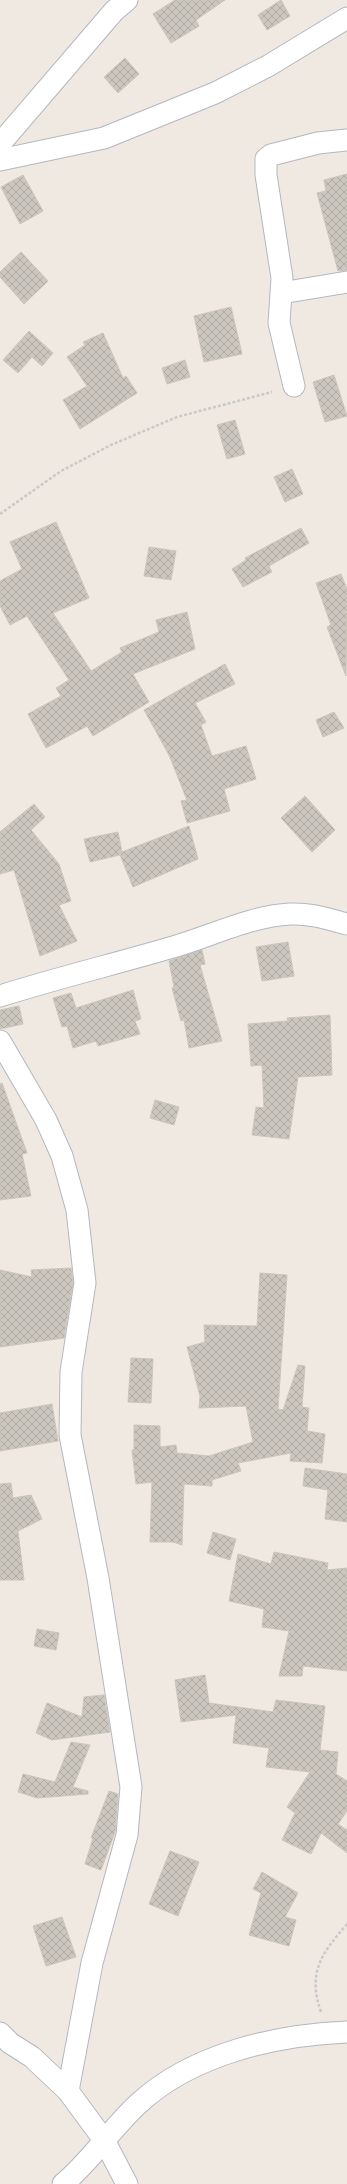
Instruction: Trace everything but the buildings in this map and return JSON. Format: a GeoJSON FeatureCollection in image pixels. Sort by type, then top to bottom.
{"type":"FeatureCollection","features":[{"type":"Feature","properties":{"kind":"street"},"geometry":{"type":"LineString","coordinates":[[0,144],[114,11],[127,0]]}},
{"type":"Feature","properties":{"kind":"street"},"geometry":{"type":"LineString","coordinates":[[0,160],[104,138],[215,93],[268,66],[347,18]]}},
{"type":"Feature","properties":{"kind":"street"},"geometry":{"type":"LineString","coordinates":[[294,386],[279,323],[282,278],[266,175],[266,159],[271,155],[318,143],[347,140]]}},
{"type":"Feature","properties":{"kind":"street"},"geometry":{"type":"LineString","coordinates":[[281,293],[347,282]]}},
{"type":"Feature","properties":{"kind":"street"},"geometry":{"type":"LineString","coordinates":[[0,996],[60,977],[174,947],[259,920],[289,914],[312,914],[347,924]]}},
{"type":"Feature","properties":{"kind":"street"},"geometry":{"type":"LineString","coordinates":[[0,1041],[18,1070],[62,1156],[77,1210],[85,1283],[71,1372],[70,1435],[100,1586],[131,1787],[127,1835],[92,1963],[68,2092]]}},
{"type":"Feature","properties":{"kind":"street"},"geometry":{"type":"LineString","coordinates":[[0,2033],[10,2043],[32,2057],[68,2092],[104,2140],[127,2184]]}},
{"type":"Feature","properties":{"kind":"street"},"geometry":{"type":"LineString","coordinates":[[63,2184],[77,2173],[104,2140],[138,2104],[176,2076],[222,2055],[266,2043],[337,2033]]}},
{"type":"Feature","properties":{"kind":"path"},"geometry":{"type":"LineString","coordinates":[[0,514],[61,471],[111,445],[177,417],[294,386]]}},
{"type":"Feature","properties":{"kind":"path"},"geometry":{"type":"LineString","coordinates":[[337,2033],[315,1995],[317,1967],[334,1939],[347,1924]]}}]}
